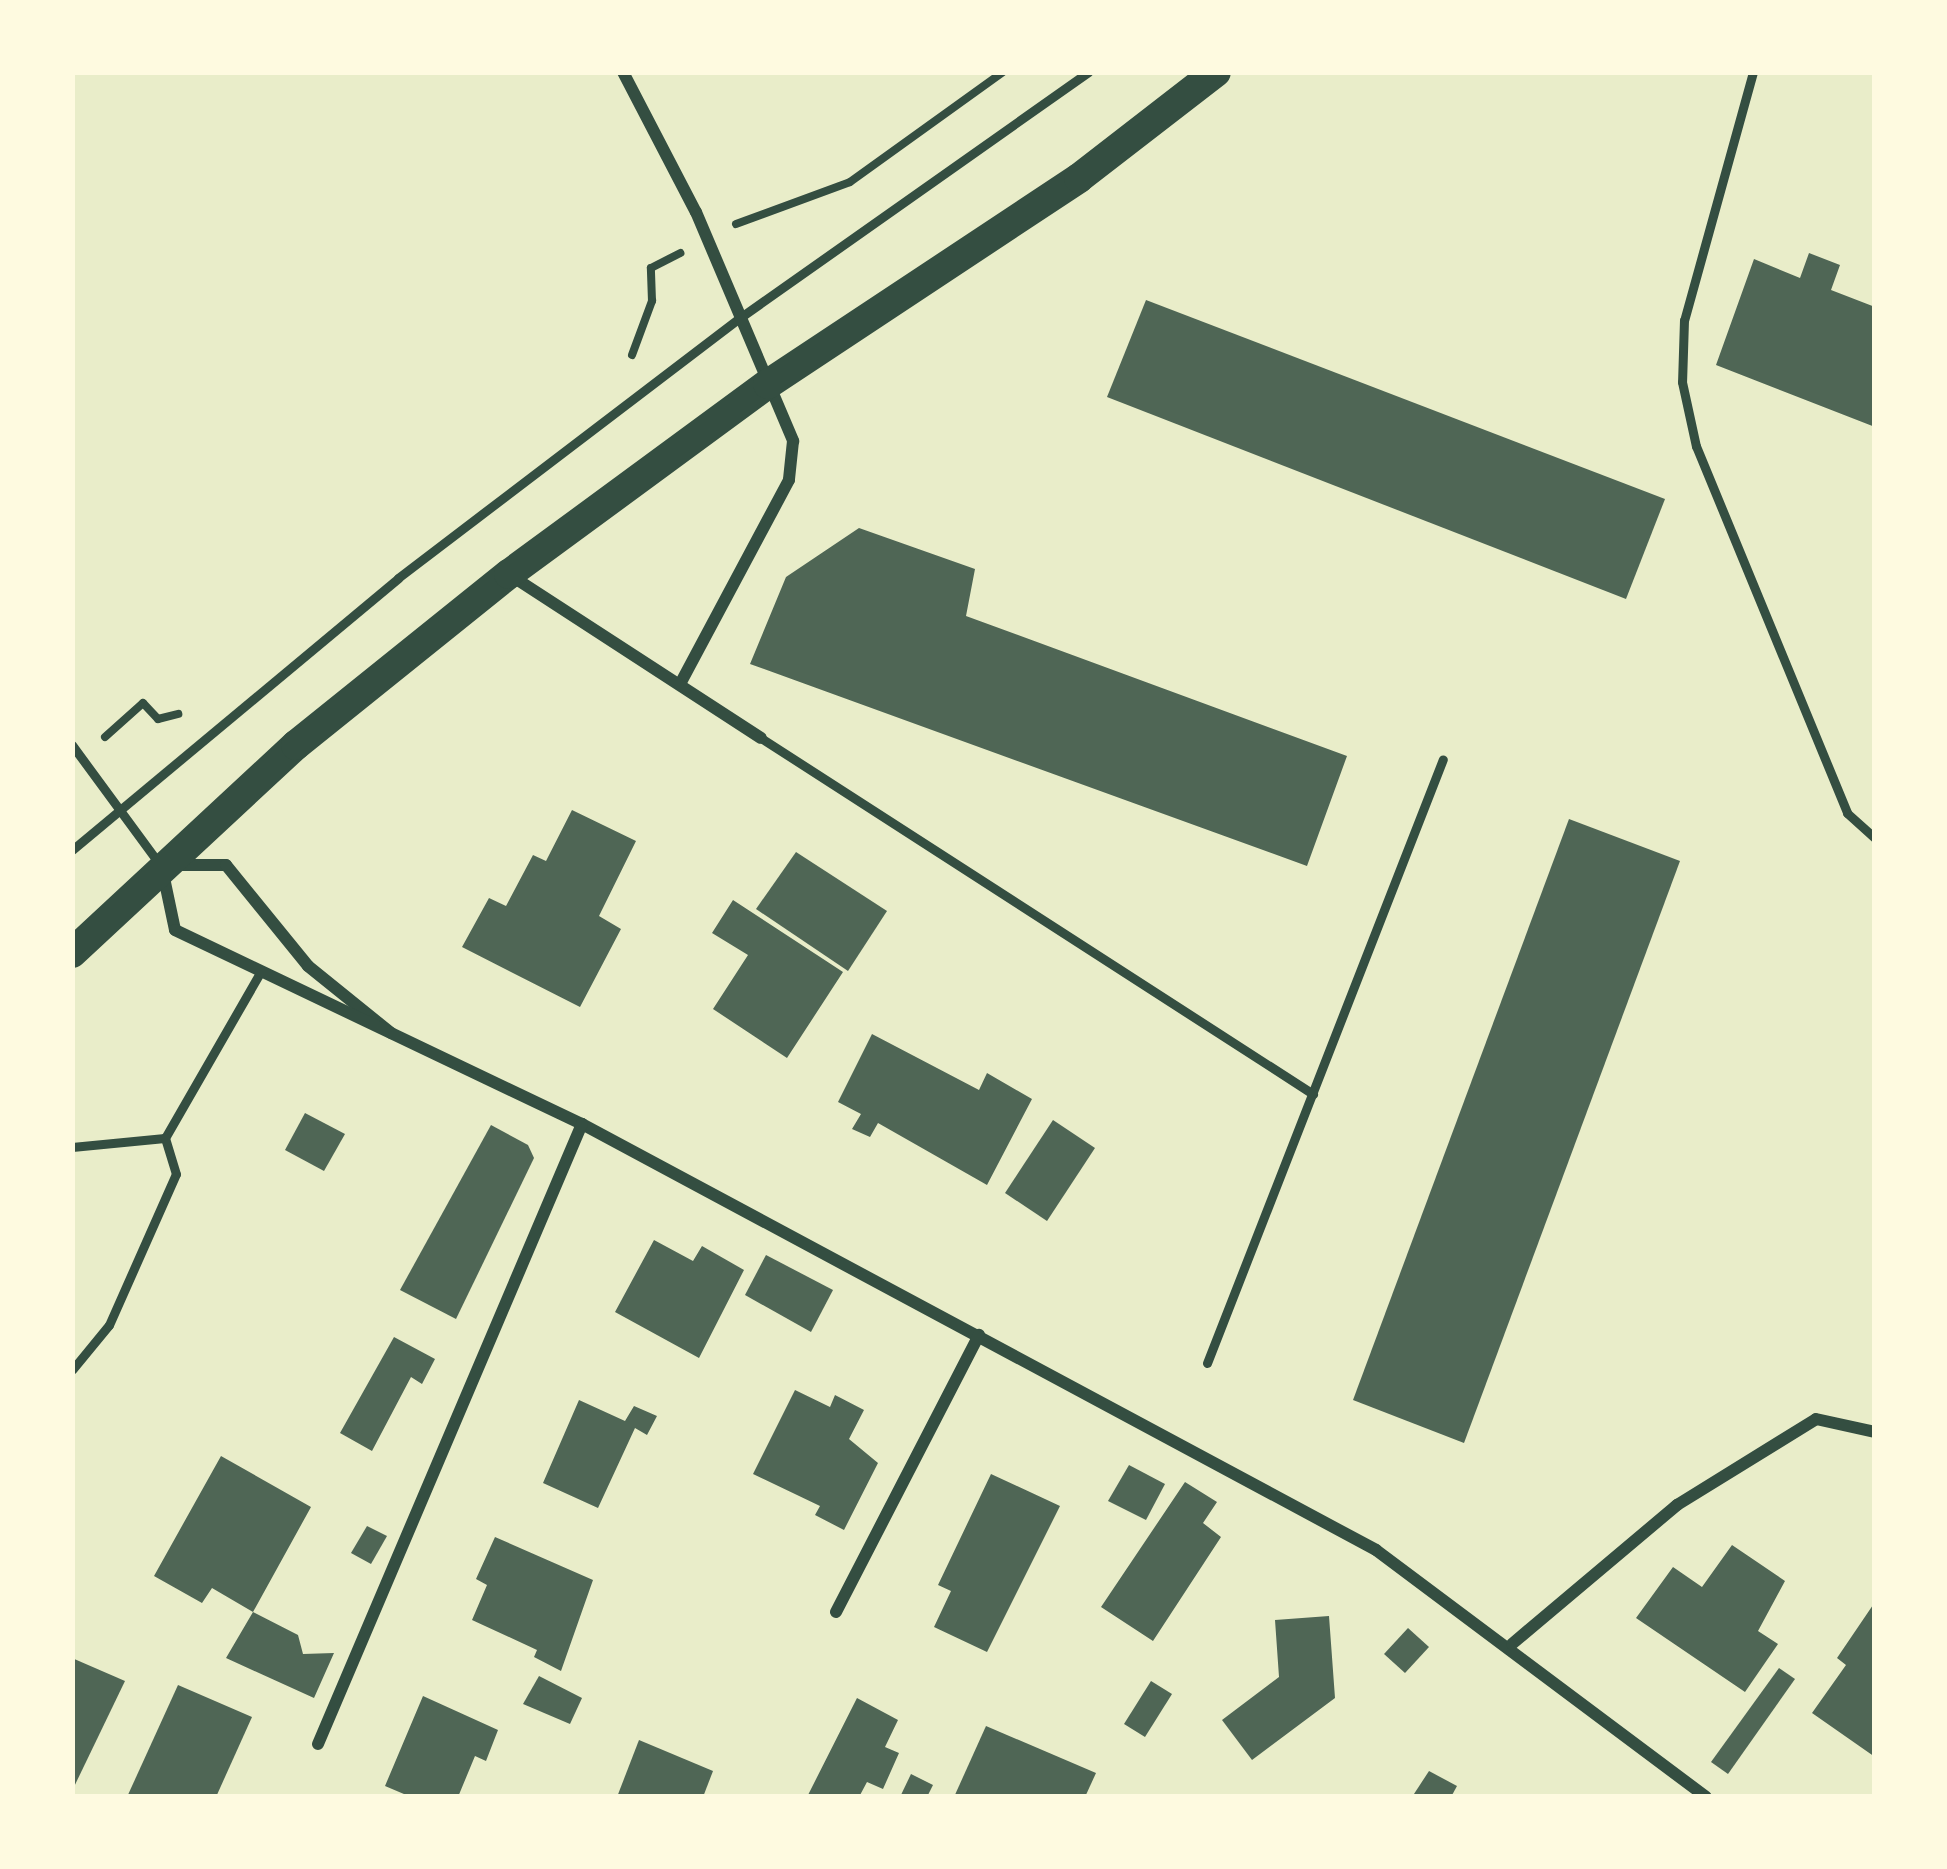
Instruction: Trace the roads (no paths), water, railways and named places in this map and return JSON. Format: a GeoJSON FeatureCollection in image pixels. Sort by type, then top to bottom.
{"type":"FeatureCollection","features":[{"type":"Feature","properties":{"kind":"main road"},"geometry":{"type":"LineString","coordinates":[[72,952],[296,745],[509,574],[768,384],[1079,178],[1216,72]]}},
{"type":"Feature","properties":{"kind":"street"},"geometry":{"type":"LineString","coordinates":[[623,72],[729,284],[793,441],[789,480],[682,680]]}},
{"type":"Feature","properties":{"kind":"street"},"geometry":{"type":"LineString","coordinates":[[509,574],[682,680],[761,738]]}},
{"type":"Feature","properties":{"kind":"street"},"geometry":{"type":"LineString","coordinates":[[392,1033],[308,967],[226,865],[163,868],[176,930],[582,1124],[1376,1550],[1512,1644],[1706,1797]]}},
{"type":"Feature","properties":{"kind":"street"},"geometry":{"type":"LineString","coordinates":[[317,1744],[582,1124]]}},
{"type":"Feature","properties":{"kind":"street"},"geometry":{"type":"LineString","coordinates":[[836,1612],[980,1335]]}},
{"type":"Feature","properties":{"kind":"street"},"geometry":{"type":"LineString","coordinates":[[1512,1644],[1677,1505],[1816,1419],[1875,1432]]}},
{"type":"Feature","properties":{"kind":"lane"},"geometry":{"type":"LineString","coordinates":[[72,850],[398,578],[741,317],[1088,72]]}},
{"type":"Feature","properties":{"kind":"lane"},"geometry":{"type":"LineString","coordinates":[[1753,72],[1684,320],[1682,382],[1696,446],[1847,813],[1875,838]]}},
{"type":"Feature","properties":{"kind":"lane"},"geometry":{"type":"LineString","coordinates":[[761,738],[1313,1094]]}},
{"type":"Feature","properties":{"kind":"lane"},"geometry":{"type":"LineString","coordinates":[[72,745],[163,868]]}},
{"type":"Feature","properties":{"kind":"lane"},"geometry":{"type":"LineString","coordinates":[[1208,1363],[1443,759]]}},
{"type":"Feature","properties":{"kind":"lane"},"geometry":{"type":"LineString","coordinates":[[72,1370],[109,1325],[176,1174],[165,1138],[260,973]]}},
{"type":"Feature","properties":{"kind":"lane"},"geometry":{"type":"LineString","coordinates":[[72,1147],[165,1138]]}}]}
